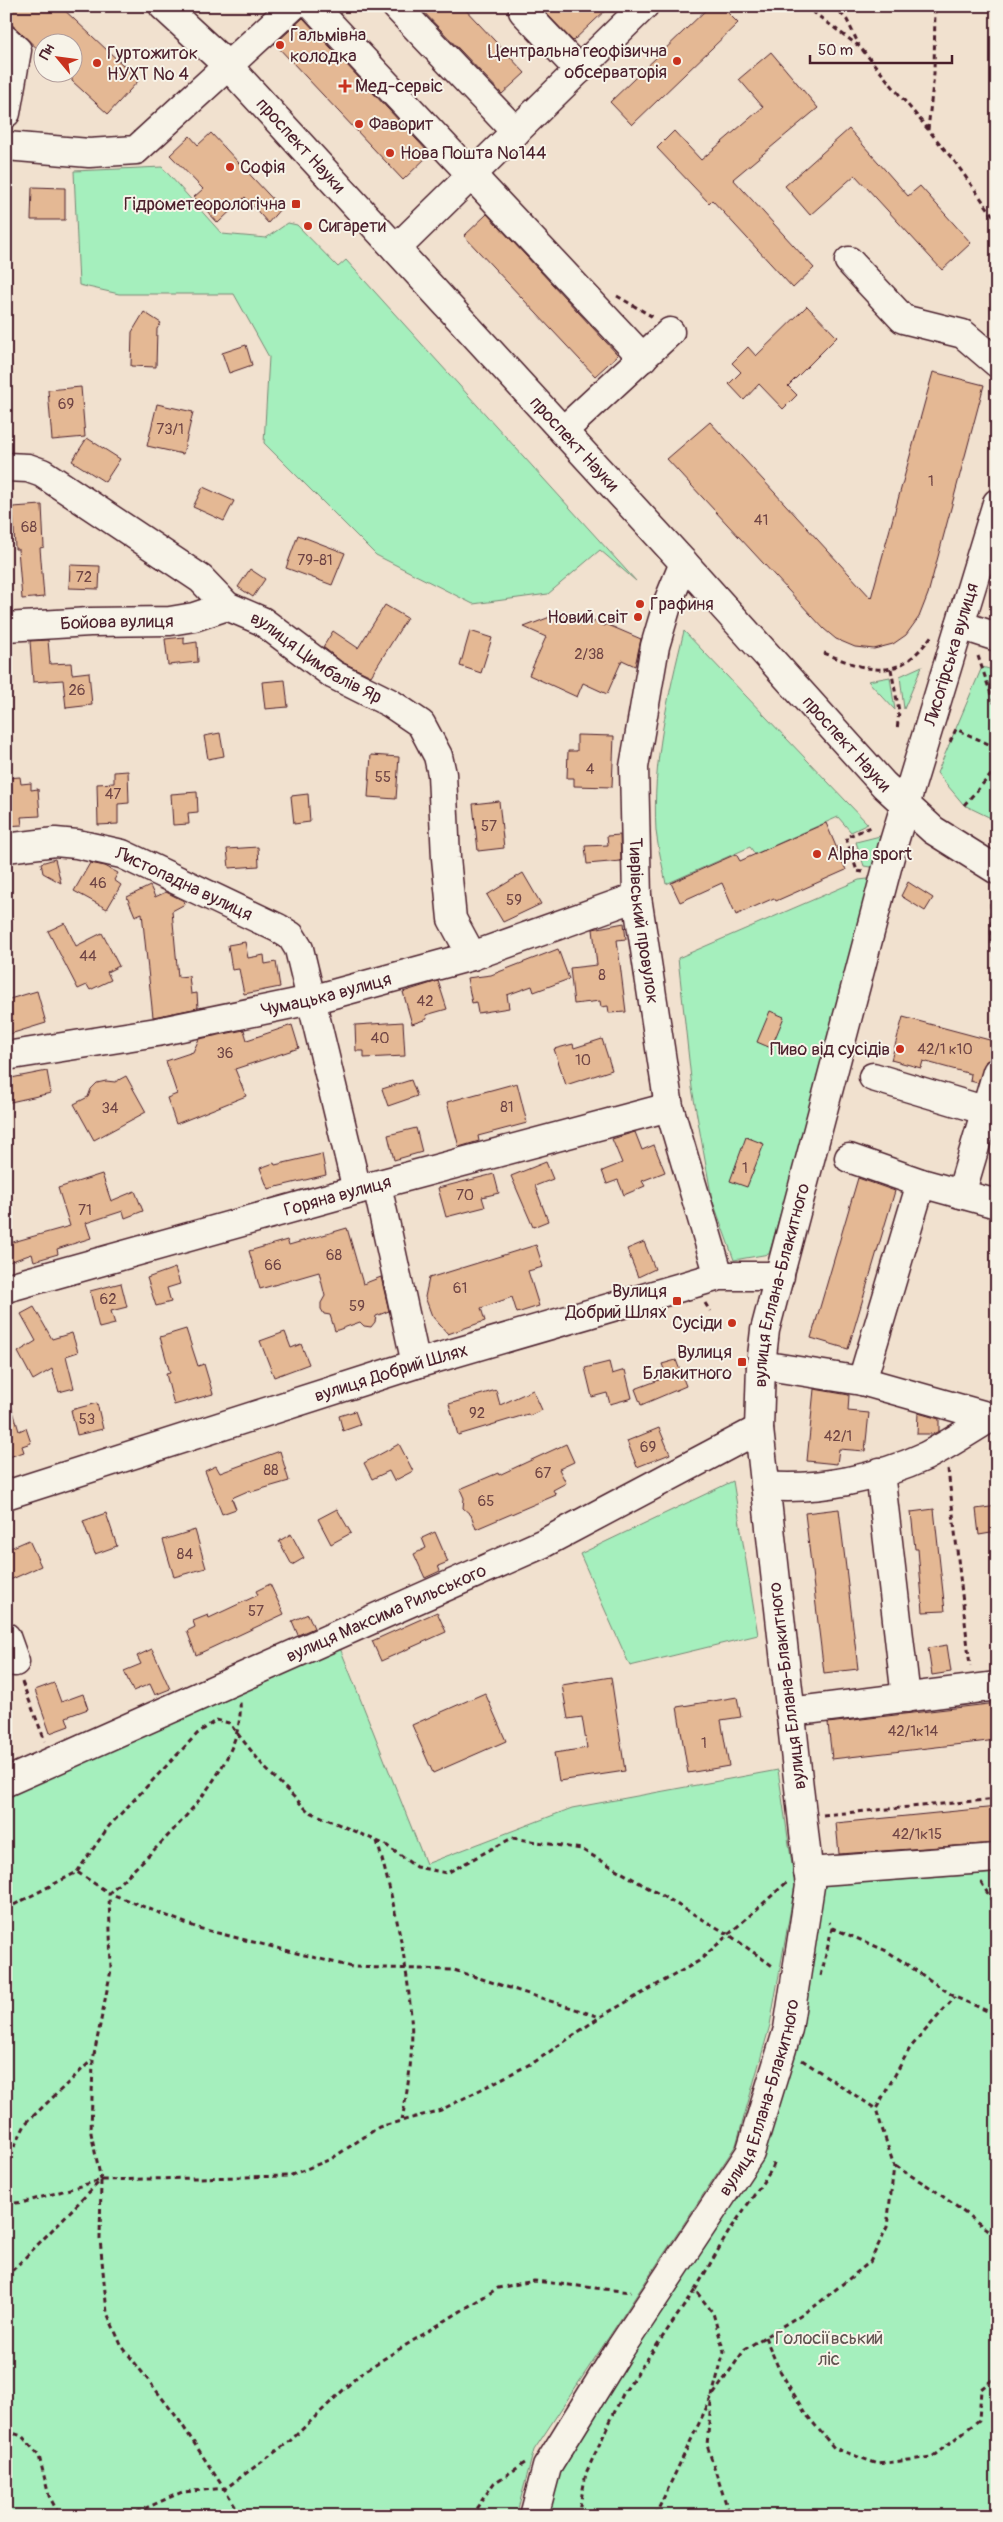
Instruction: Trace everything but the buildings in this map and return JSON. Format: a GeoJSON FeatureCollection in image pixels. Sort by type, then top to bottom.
{"type":"FeatureCollection","features":[{"type":"Feature","properties":{"kind":"street","name":"проспект Науки"},"geometry":{"type":"LineString","coordinates":[[163,6],[228,66],[684,563],[836,734],[905,806],[940,835],[997,870]]}},
{"type":"Feature","properties":{"kind":"street"},"geometry":{"type":"LineString","coordinates":[[6,146],[89,152],[136,150],[293,6]]}},
{"type":"Feature","properties":{"kind":"street"},"geometry":{"type":"LineString","coordinates":[[312,6],[643,358]]}},
{"type":"Feature","properties":{"kind":"street"},"geometry":{"type":"LineString","coordinates":[[396,6],[516,132]]}},
{"type":"Feature","properties":{"kind":"street"},"geometry":{"type":"LineString","coordinates":[[528,6],[523,11],[579,70]]}},
{"type":"Feature","properties":{"kind":"street"},"geometry":{"type":"LineString","coordinates":[[396,249],[644,6]]}},
{"type":"Feature","properties":{"kind":"street"},"geometry":{"type":"LineString","coordinates":[[6,40],[17,50],[9,83],[6,113]]}},
{"type":"Feature","properties":{"kind":"street"},"geometry":{"type":"LineString","coordinates":[[849,261],[903,319],[963,334],[997,363]]}},
{"type":"Feature","properties":{"kind":"street"},"geometry":{"type":"LineString","coordinates":[[563,431],[670,332]]}},
{"type":"Feature","properties":{"kind":"street","name":"вулиця Цимбалів Яр"},"geometry":{"type":"LineString","coordinates":[[6,467],[28,468],[42,474],[202,579],[227,606],[262,621],[334,675],[390,703],[421,724],[438,756],[442,774],[446,858],[452,920],[472,956]]}},
{"type":"Feature","properties":{"kind":"street","name":"Лисогірська вулиця"},"geometry":{"type":"LineString","coordinates":[[905,806],[964,626],[997,503]]}},
{"type":"Feature","properties":{"kind":"street","name":"Тиврівський провулок"},"geometry":{"type":"LineString","coordinates":[[684,563],[668,602],[655,646],[634,767],[637,897],[669,1107],[719,1276]]}},
{"type":"Feature","properties":{"kind":"street","name":"Бойова вулиця"},"geometry":{"type":"LineString","coordinates":[[6,627],[90,622],[170,621],[194,617],[227,606]]}},
{"type":"Feature","properties":{"kind":"street"},"geometry":{"type":"LineString","coordinates":[[964,626],[997,637]]}},
{"type":"Feature","properties":{"kind":"street","name":"вулиця Еллана-Блакитного"},"geometry":{"type":"LineString","coordinates":[[534,2516],[548,2467],[620,2350],[750,2153],[788,2029],[810,1886],[800,1876],[802,1817],[765,1486],[760,1429],[761,1365],[766,1330],[885,875],[905,806]]}},
{"type":"Feature","properties":{"kind":"street","name":"Листопадна вулиця"},"geometry":{"type":"LineString","coordinates":[[6,848],[62,843],[77,844],[122,854],[278,928],[291,936],[299,948],[312,1000],[367,1187],[416,1364]]}},
{"type":"Feature","properties":{"kind":"street","name":"Чумацька вулиця"},"geometry":{"type":"LineString","coordinates":[[6,1056],[158,1032],[312,1000],[472,956],[637,897]]}},
{"type":"Feature","properties":{"kind":"street"},"geometry":{"type":"LineString","coordinates":[[961,1194],[991,1112],[997,1072]]}},
{"type":"Feature","properties":{"kind":"street"},"geometry":{"type":"LineString","coordinates":[[874,1077],[991,1112]]}},
{"type":"Feature","properties":{"kind":"street","name":"Горяна вулиця"},"geometry":{"type":"LineString","coordinates":[[6,1288],[367,1187],[669,1107]]}},
{"type":"Feature","properties":{"kind":"street"},"geometry":{"type":"LineString","coordinates":[[849,1158],[921,1183],[997,1204]]}},
{"type":"Feature","properties":{"kind":"street"},"geometry":{"type":"LineString","coordinates":[[862,1381],[921,1183]]}},
{"type":"Feature","properties":{"kind":"street","name":"вулиця Добрий Шлях"},"geometry":{"type":"LineString","coordinates":[[6,1495],[416,1364],[719,1276],[780,1276]]}},
{"type":"Feature","properties":{"kind":"street"},"geometry":{"type":"LineString","coordinates":[[761,1365],[862,1381],[994,1418]]}},
{"type":"Feature","properties":{"kind":"street"},"geometry":{"type":"LineString","coordinates":[[765,1486],[793,1489],[857,1480],[925,1456],[994,1418]]}},
{"type":"Feature","properties":{"kind":"street","name":"вулиця Максима Рильського"},"geometry":{"type":"LineString","coordinates":[[6,1782],[544,1543],[760,1429]]}},
{"type":"Feature","properties":{"kind":"street"},"geometry":{"type":"LineString","coordinates":[[880,1472],[906,1698]]}},
{"type":"Feature","properties":{"kind":"street"},"geometry":{"type":"LineString","coordinates":[[790,1712],[985,1688]]}},
{"type":"Feature","properties":{"kind":"street"},"geometry":{"type":"LineString","coordinates":[[800,1876],[986,1859]]}},
{"type":"Feature","properties":{"kind":"path"},"geometry":{"type":"LineString","coordinates":[[805,6],[860,48],[928,130],[997,221]]}},
{"type":"Feature","properties":{"kind":"path"},"geometry":{"type":"LineString","coordinates":[[834,6],[847,20],[860,48]]}},
{"type":"Feature","properties":{"kind":"path"},"geometry":{"type":"LineString","coordinates":[[928,130],[934,74],[935,6]]}},
{"type":"Feature","properties":{"kind":"path"},"geometry":{"type":"LineString","coordinates":[[964,626],[997,712]]}},
{"type":"Feature","properties":{"kind":"path"},"geometry":{"type":"LineString","coordinates":[[824,653],[865,669],[891,669],[922,649],[933,633]]}},
{"type":"Feature","properties":{"kind":"path"},"geometry":{"type":"LineString","coordinates":[[891,669],[899,711],[897,731]]}},
{"type":"Feature","properties":{"kind":"path"},"geometry":{"type":"LineString","coordinates":[[956,729],[997,748]]}},
{"type":"Feature","properties":{"kind":"path"},"geometry":{"type":"LineString","coordinates":[[964,805],[997,768]]}},
{"type":"Feature","properties":{"kind":"path"},"geometry":{"type":"LineString","coordinates":[[874,826],[846,837],[857,871],[885,875]]}},
{"type":"Feature","properties":{"kind":"path"},"geometry":{"type":"LineString","coordinates":[[991,903],[992,949],[997,962]]}},
{"type":"Feature","properties":{"kind":"path"},"geometry":{"type":"LineString","coordinates":[[946,1444],[985,1688]]}},
{"type":"Feature","properties":{"kind":"path"},"geometry":{"type":"LineString","coordinates":[[11,1650],[52,1761]]}},
{"type":"Feature","properties":{"kind":"path"},"geometry":{"type":"LineString","coordinates":[[232,1681],[241,1704],[239,1732],[212,1784],[189,1812],[109,1893],[111,1970],[93,2060],[91,2133],[102,2180],[100,2238],[107,2313],[121,2345],[179,2420],[226,2488],[242,2516]]}},
{"type":"Feature","properties":{"kind":"path"},"geometry":{"type":"LineString","coordinates":[[6,1909],[77,1872],[109,1826],[197,1734],[216,1720],[229,1723],[239,1732],[265,1768],[308,1811],[377,1840],[416,1867],[447,1873],[512,1838],[581,1850],[728,1934],[777,1968]]}},
{"type":"Feature","properties":{"kind":"path"},"geometry":{"type":"LineString","coordinates":[[802,1817],[997,1799]]}},
{"type":"Feature","properties":{"kind":"path"},"geometry":{"type":"LineString","coordinates":[[377,1840],[392,1896],[412,2019],[408,2084],[402,2120]]}},
{"type":"Feature","properties":{"kind":"path"},"geometry":{"type":"LineString","coordinates":[[986,1859],[983,1888],[997,1909]]}},
{"type":"Feature","properties":{"kind":"path"},"geometry":{"type":"LineString","coordinates":[[77,1872],[109,1893],[198,1928],[352,1966],[454,1970],[600,2017]]}},
{"type":"Feature","properties":{"kind":"path"},"geometry":{"type":"LineString","coordinates":[[6,2204],[25,2202],[102,2180],[289,2176],[331,2159],[379,2127],[441,2110],[536,2061],[600,2017],[699,1961],[728,1934],[800,1876]]}},
{"type":"Feature","properties":{"kind":"path"},"geometry":{"type":"LineString","coordinates":[[832,1928],[887,1951],[955,1997],[997,2015]]}},
{"type":"Feature","properties":{"kind":"path"},"geometry":{"type":"LineString","coordinates":[[876,2109],[910,2048],[955,1997]]}},
{"type":"Feature","properties":{"kind":"path"},"geometry":{"type":"LineString","coordinates":[[655,2516],[711,2398],[745,2349],[815,2306],[870,2262],[887,2227],[894,2166],[876,2109],[800,2058]]}},
{"type":"Feature","properties":{"kind":"path"},"geometry":{"type":"LineString","coordinates":[[6,2163],[26,2123],[93,2060]]}},
{"type":"Feature","properties":{"kind":"path"},"geometry":{"type":"LineString","coordinates":[[894,2166],[933,2190],[997,2237]]}},
{"type":"Feature","properties":{"kind":"path"},"geometry":{"type":"LineString","coordinates":[[6,2277],[102,2180]]}},
{"type":"Feature","properties":{"kind":"path"},"geometry":{"type":"LineString","coordinates":[[128,2516],[182,2492],[226,2488],[290,2441],[361,2373],[498,2288],[534,2281],[635,2293]]}},
{"type":"Feature","properties":{"kind":"path"},"geometry":{"type":"LineString","coordinates":[[578,2516],[586,2473],[623,2394],[695,2290],[713,2313],[724,2352],[711,2398],[707,2445],[730,2516]]}},
{"type":"Feature","properties":{"kind":"path"},"geometry":{"type":"LineString","coordinates":[[766,2337],[779,2369],[805,2413],[834,2448],[878,2464],[932,2457],[979,2420],[982,2389],[997,2376]]}},
{"type":"Feature","properties":{"kind":"path"},"geometry":{"type":"LineString","coordinates":[[6,2431],[22,2436],[38,2456],[49,2496],[60,2516]]}},
{"type":"Feature","properties":{"kind":"path"},"geometry":{"type":"LineString","coordinates":[[471,2516],[494,2483],[531,2458]]}},
{"type":"Feature","properties":{"kind":"green space"},"geometry":{"type":"Polygon","coordinates":[[[162,167],[222,234],[266,238],[288,223],[297,225],[338,267],[346,260],[636,581],[600,550],[548,594],[473,604],[376,555],[264,443],[269,357],[234,294],[119,294],[79,285],[74,171],[162,167]]]}},
{"type":"Feature","properties":{"kind":"green space"},"geometry":{"type":"Polygon","coordinates":[[[684,631],[868,824],[851,832],[838,817],[755,854],[750,847],[666,884],[656,831],[656,781],[662,730],[684,631]]]}},
{"type":"Feature","properties":{"kind":"green space"},"geometry":{"type":"Polygon","coordinates":[[[922,666],[904,709],[900,676],[922,666]]]}},
{"type":"Feature","properties":{"kind":"green space"},"geometry":{"type":"Polygon","coordinates":[[[982,667],[997,671],[997,821],[964,805],[937,773],[982,667]]]}},
{"type":"Feature","properties":{"kind":"green space"},"geometry":{"type":"Polygon","coordinates":[[[890,677],[895,710],[868,681],[890,677]]]}},
{"type":"Feature","properties":{"kind":"green space"},"geometry":{"type":"Polygon","coordinates":[[[880,836],[883,848],[882,869],[864,866],[856,842],[880,836]]]}},
{"type":"Feature","properties":{"kind":"green space"},"geometry":{"type":"Polygon","coordinates":[[[876,878],[769,1254],[734,1260],[712,1199],[692,1088],[678,958],[859,880],[876,878]]]}},
{"type":"Feature","properties":{"kind":"green space"},"geometry":{"type":"Polygon","coordinates":[[[733,1481],[758,1635],[630,1666],[580,1554],[733,1481]]]}},
{"type":"Feature","properties":{"kind":"green space"},"geometry":{"type":"Polygon","coordinates":[[[338,1643],[426,1864],[572,1808],[778,1770],[795,1885],[770,2025],[736,2145],[534,2450],[516,2516],[6,2516],[6,1790],[338,1643]]]}},
{"type":"Feature","properties":{"kind":"green space","name":"Голосіївський ліс"},"geometry":{"type":"Polygon","coordinates":[[[997,1873],[997,2516],[540,2516],[552,2470],[754,2156],[815,1886],[997,1873]]]}},
{"type":"Feature","properties":{"kind":"place","name":"Гальмівна колодка"},"geometry":{"type":"Point","coordinates":[280,45]}},
{"type":"Feature","properties":{"kind":"place","name":"Центральна геофізична обсерваторія"},"geometry":{"type":"Point","coordinates":[677,61]}},
{"type":"Feature","properties":{"kind":"place","name":"Гуртожиток НУХТ № 4"},"geometry":{"type":"Point","coordinates":[97,63]}},
{"type":"Feature","properties":{"kind":"place","name":"Мед-сервіс"},"geometry":{"type":"Point","coordinates":[345,86]}},
{"type":"Feature","properties":{"kind":"place","name":"Фаворит"},"geometry":{"type":"Point","coordinates":[359,124]}},
{"type":"Feature","properties":{"kind":"place","name":"Нова Пошта №144"},"geometry":{"type":"Point","coordinates":[390,153]}},
{"type":"Feature","properties":{"kind":"place","name":"Софія"},"geometry":{"type":"Point","coordinates":[230,167]}},
{"type":"Feature","properties":{"kind":"place","name":"Гідрометеорологічна"},"geometry":{"type":"Point","coordinates":[296,204]}},
{"type":"Feature","properties":{"kind":"place","name":"Сигарети"},"geometry":{"type":"Point","coordinates":[308,226]}},
{"type":"Feature","properties":{"kind":"place","name":"Графиня"},"geometry":{"type":"Point","coordinates":[640,604]}},
{"type":"Feature","properties":{"kind":"place","name":"Новий світ"},"geometry":{"type":"Point","coordinates":[638,617]}},
{"type":"Feature","properties":{"kind":"place","name":"Alpha sport"},"geometry":{"type":"Point","coordinates":[817,854]}},
{"type":"Feature","properties":{"kind":"place","name":"Пиво від сусідів"},"geometry":{"type":"Point","coordinates":[900,1049]}},
{"type":"Feature","properties":{"kind":"place","name":"Вулиця Добрий Шлях"},"geometry":{"type":"Point","coordinates":[677,1301]}},
{"type":"Feature","properties":{"kind":"place","name":"Сусіди"},"geometry":{"type":"Point","coordinates":[732,1323]}},
{"type":"Feature","properties":{"kind":"place","name":"Вулиця Блакитного"},"geometry":{"type":"Point","coordinates":[742,1362]}}]}
